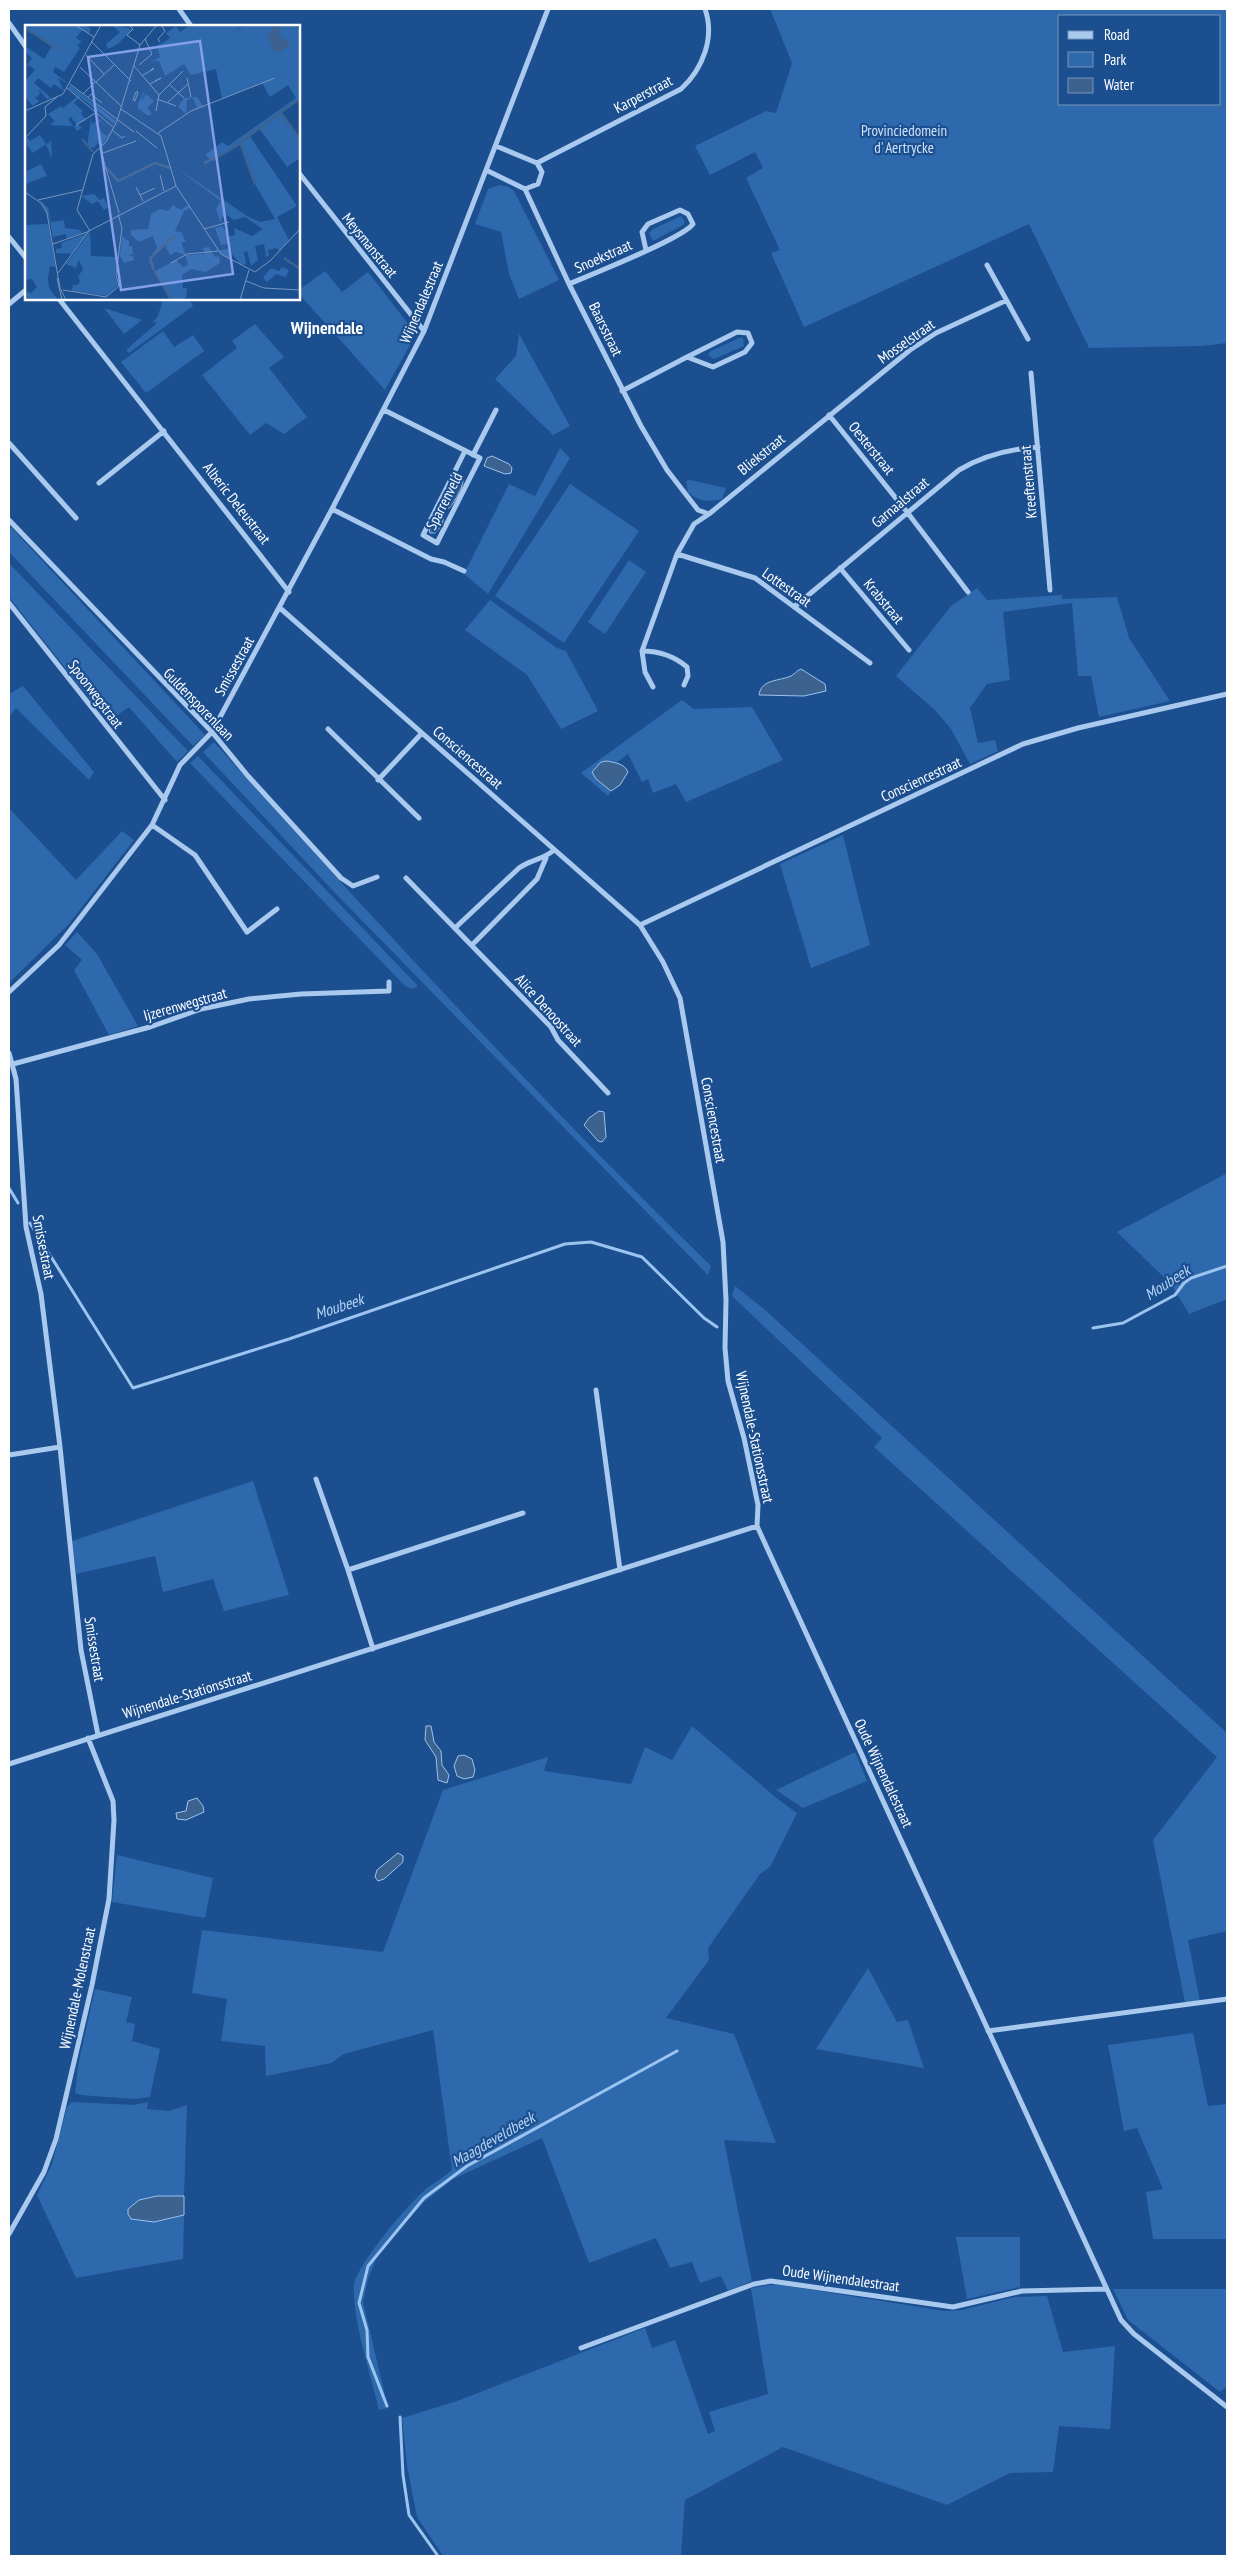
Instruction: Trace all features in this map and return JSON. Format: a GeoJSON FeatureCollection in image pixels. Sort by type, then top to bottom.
{"type":"FeatureCollection","features":[{"type":"Feature","properties":{"kind":"street"},"geometry":{"type":"LineString","coordinates":[[179,9],[190,25]]}},
{"type":"Feature","properties":{"kind":"street","name":"Wijnendalestraat"},"geometry":{"type":"LineString","coordinates":[[289,592],[424,331],[548,9]]}},
{"type":"Feature","properties":{"kind":"street","name":"Karperstraat"},"geometry":{"type":"LineString","coordinates":[[537,163],[681,89],[690,81],[699,70],[710,32],[705,9]]}},
{"type":"Feature","properties":{"kind":"street"},"geometry":{"type":"LineString","coordinates":[[9,23],[25,46]]}},
{"type":"Feature","properties":{"kind":"street"},"geometry":{"type":"LineString","coordinates":[[486,170],[525,189],[538,184],[542,172],[537,163],[496,146]]}},
{"type":"Feature","properties":{"kind":"street","name":"Meysmanstraat"},"geometry":{"type":"LineString","coordinates":[[300,174],[424,331]]}},
{"type":"Feature","properties":{"kind":"street","name":"Baarsstraat"},"geometry":{"type":"LineString","coordinates":[[525,189],[622,391],[667,470],[698,510],[709,514]]}},
{"type":"Feature","properties":{"kind":"street","name":"Snoekstraat"},"geometry":{"type":"LineString","coordinates":[[569,284],[646,250],[688,230],[693,224],[688,214],[680,210],[648,224],[642,232],[646,250]]}},
{"type":"Feature","properties":{"kind":"street"},"geometry":{"type":"LineString","coordinates":[[9,237],[25,257]]}},
{"type":"Feature","properties":{"kind":"street"},"geometry":{"type":"LineString","coordinates":[[987,265],[1005,301],[1028,339]]}},
{"type":"Feature","properties":{"kind":"street"},"geometry":{"type":"LineString","coordinates":[[9,304],[25,291]]}},
{"type":"Feature","properties":{"kind":"street","name":"Alberic Deleustraat"},"geometry":{"type":"LineString","coordinates":[[60,300],[289,592]]}},
{"type":"Feature","properties":{"kind":"street","name":"Mosselstraat"},"geometry":{"type":"LineString","coordinates":[[829,415],[910,350],[936,333],[1005,301]]}},
{"type":"Feature","properties":{"kind":"street"},"geometry":{"type":"LineString","coordinates":[[622,391],[687,357],[738,332],[748,333],[752,343],[745,352],[713,367],[687,357]]}},
{"type":"Feature","properties":{"kind":"street","name":"Kreeftenstraat"},"geometry":{"type":"LineString","coordinates":[[1031,373],[1050,590]]}},
{"type":"Feature","properties":{"kind":"street"},"geometry":{"type":"LineString","coordinates":[[384,410],[473,455]]}},
{"type":"Feature","properties":{"kind":"street","name":"Sparrenveld"},"geometry":{"type":"LineString","coordinates":[[465,451],[423,535],[437,542],[480,458],[473,455],[496,410]]}},
{"type":"Feature","properties":{"kind":"street","name":"Oesterstraat"},"geometry":{"type":"LineString","coordinates":[[829,415],[908,512],[968,592]]}},
{"type":"Feature","properties":{"kind":"street","name":"Bliekstraat"},"geometry":{"type":"LineString","coordinates":[[642,651],[678,554],[694,524],[709,514],[829,415]]}},
{"type":"Feature","properties":{"kind":"street"},"geometry":{"type":"LineString","coordinates":[[99,483],[164,431]]}},
{"type":"Feature","properties":{"kind":"street"},"geometry":{"type":"LineString","coordinates":[[9,443],[76,518]]}},
{"type":"Feature","properties":{"kind":"street","name":"Garnaalstraat"},"geometry":{"type":"LineString","coordinates":[[794,607],[959,470],[976,460],[996,452],[1038,447]]}},
{"type":"Feature","properties":{"kind":"street"},"geometry":{"type":"LineString","coordinates":[[332,509],[431,559],[444,562],[464,571]]}},
{"type":"Feature","properties":{"kind":"street","name":"Guldensporenlaan"},"geometry":{"type":"LineString","coordinates":[[9,520],[211,734],[341,878],[353,886],[377,877]]}},
{"type":"Feature","properties":{"kind":"street","name":"Lottestraat"},"geometry":{"type":"LineString","coordinates":[[678,554],[755,578],[870,663]]}},
{"type":"Feature","properties":{"kind":"street","name":"Krabstraat"},"geometry":{"type":"LineString","coordinates":[[840,568],[909,650]]}},
{"type":"Feature","properties":{"kind":"street","name":"Smissestraat"},"geometry":{"type":"LineString","coordinates":[[9,992],[59,945],[152,825],[174,773],[211,734],[289,592]]}},
{"type":"Feature","properties":{"kind":"street","name":"Spoorwegstraat"},"geometry":{"type":"LineString","coordinates":[[10,607],[164,800]]}},
{"type":"Feature","properties":{"kind":"street","name":"Consciencestraat"},"geometry":{"type":"LineString","coordinates":[[280,608],[640,925],[663,962],[680,998],[723,1242],[726,1300]]}},
{"type":"Feature","properties":{"kind":"street"},"geometry":{"type":"LineString","coordinates":[[653,688],[646,672],[642,651],[651,651],[678,660],[687,667],[688,676],[684,685]]}},
{"type":"Feature","properties":{"kind":"street","name":"Consciencestraat"},"geometry":{"type":"LineString","coordinates":[[640,925],[1023,744],[1078,728],[1227,694]]}},
{"type":"Feature","properties":{"kind":"street"},"geometry":{"type":"LineString","coordinates":[[328,730],[419,818]]}},
{"type":"Feature","properties":{"kind":"street"},"geometry":{"type":"LineString","coordinates":[[378,780],[422,733]]}},
{"type":"Feature","properties":{"kind":"street"},"geometry":{"type":"LineString","coordinates":[[152,825],[195,855],[247,932],[277,909]]}},
{"type":"Feature","properties":{"kind":"street"},"geometry":{"type":"LineString","coordinates":[[472,945],[537,878],[546,858],[554,850]]}},
{"type":"Feature","properties":{"kind":"street"},"geometry":{"type":"LineString","coordinates":[[455,928],[529,860],[546,858]]}},
{"type":"Feature","properties":{"kind":"street","name":"Alice Denoostraat"},"geometry":{"type":"LineString","coordinates":[[406,878],[551,1026],[558,1040],[608,1093]]}},
{"type":"Feature","properties":{"kind":"street","name":"Ijzerenwegstraat"},"geometry":{"type":"LineString","coordinates":[[13,1064],[150,1028],[200,1009],[275,996],[389,991],[389,982]]}},
{"type":"Feature","properties":{"kind":"street","name":"Smissestraat"},"geometry":{"type":"LineString","coordinates":[[9,1053],[13,1064],[18,1102],[26,1227],[41,1294],[82,1650],[98,1735]]}},
{"type":"Feature","properties":{"kind":"street","name":"Wijnendale-Stationsstraat"},"geometry":{"type":"LineString","coordinates":[[9,1764],[757,1526],[758,1505],[744,1438],[728,1381],[725,1348],[726,1300]]}},
{"type":"Feature","properties":{"kind":"street"},"geometry":{"type":"LineString","coordinates":[[596,1390],[620,1570]]}},
{"type":"Feature","properties":{"kind":"street"},"geometry":{"type":"LineString","coordinates":[[9,1455],[60,1447]]}},
{"type":"Feature","properties":{"kind":"street"},"geometry":{"type":"LineString","coordinates":[[316,1479],[373,1649]]}},
{"type":"Feature","properties":{"kind":"street"},"geometry":{"type":"LineString","coordinates":[[348,1570],[523,1513]]}},
{"type":"Feature","properties":{"kind":"street","name":"Oude Wijnendalestraat"},"geometry":{"type":"LineString","coordinates":[[757,1526],[1121,2320],[1134,2334],[1227,2407]]}},
{"type":"Feature","properties":{"kind":"street","name":"Wijnendale-Molenstraat"},"geometry":{"type":"LineString","coordinates":[[9,2234],[44,2172],[56,2139],[92,1985],[109,1899],[114,1820],[113,1801],[88,1738]]}},
{"type":"Feature","properties":{"kind":"street"},"geometry":{"type":"LineString","coordinates":[[988,2031],[1227,1999]]}},
{"type":"Feature","properties":{"kind":"street","name":"Oude Wijnendalestraat"},"geometry":{"type":"LineString","coordinates":[[581,2348],[754,2284],[771,2281],[953,2307],[1022,2290],[1106,2289]]}},
{"type":"Feature","properties":{"kind":"green space","name":"Provinciedomein d' Aertrycke"},"geometry":{"type":"Polygon","coordinates":[[[770,9],[1227,9],[1227,343],[1202,346],[1089,348],[1029,224],[804,327],[771,253],[780,250],[746,178],[763,168],[755,152],[710,175],[695,146],[766,111],[776,113],[792,63],[770,9]]]}},
{"type":"Feature","properties":{"kind":"green space"},"geometry":{"type":"Polygon","coordinates":[[[499,185],[509,187],[514,191],[559,280],[519,299],[509,274],[501,232],[475,224],[488,189],[499,185]]]}},
{"type":"Feature","properties":{"kind":"green space"},"geometry":{"type":"Polygon","coordinates":[[[681,216],[685,222],[683,225],[653,241],[649,233],[653,229],[681,216]]]}},
{"type":"Feature","properties":{"kind":"green space"},"geometry":{"type":"Polygon","coordinates":[[[325,271],[342,292],[368,272],[416,334],[385,390],[300,295],[300,289],[325,271]]]}},
{"type":"Feature","properties":{"kind":"green space"},"geometry":{"type":"Polygon","coordinates":[[[163,300],[190,300],[193,306],[129,353],[126,350],[157,323],[153,322],[158,316],[163,300]]]}},
{"type":"Feature","properties":{"kind":"green space"},"geometry":{"type":"Polygon","coordinates":[[[104,308],[142,320],[124,334],[104,308]]]}},
{"type":"Feature","properties":{"kind":"green space"},"geometry":{"type":"Polygon","coordinates":[[[255,324],[284,357],[269,368],[307,417],[284,434],[266,423],[250,435],[202,375],[237,348],[232,341],[255,324]]]}},
{"type":"Feature","properties":{"kind":"green space"},"geometry":{"type":"Polygon","coordinates":[[[163,331],[174,347],[193,335],[204,351],[146,393],[121,362],[163,331]]]}},
{"type":"Feature","properties":{"kind":"green space"},"geometry":{"type":"Polygon","coordinates":[[[519,334],[570,426],[553,435],[495,379],[516,356],[519,334]]]}},
{"type":"Feature","properties":{"kind":"green space"},"geometry":{"type":"Polygon","coordinates":[[[739,338],[743,338],[744,346],[714,359],[708,355],[709,352],[739,338]]]}},
{"type":"Feature","properties":{"kind":"green space"},"geometry":{"type":"Polygon","coordinates":[[[560,448],[570,458],[488,594],[464,574],[509,484],[535,496],[560,448]]]}},
{"type":"Feature","properties":{"kind":"green space"},"geometry":{"type":"Polygon","coordinates":[[[690,480],[726,488],[722,499],[709,501],[696,498],[688,492],[686,481],[690,480]]]}},
{"type":"Feature","properties":{"kind":"green space"},"geometry":{"type":"Polygon","coordinates":[[[570,484],[639,531],[564,643],[495,596],[570,484]]]}},
{"type":"Feature","properties":{"kind":"green space"},"geometry":{"type":"Polygon","coordinates":[[[9,525],[205,735],[193,746],[9,552],[9,525]]]}},
{"type":"Feature","properties":{"kind":"green space"},"geometry":{"type":"Polygon","coordinates":[[[629,560],[646,572],[605,634],[588,622],[629,560]]]}},
{"type":"Feature","properties":{"kind":"green space"},"geometry":{"type":"Polygon","coordinates":[[[9,563],[188,751],[177,762],[129,707],[108,722],[9,597],[9,563]]]}},
{"type":"Feature","properties":{"kind":"green space"},"geometry":{"type":"Polygon","coordinates":[[[977,588],[987,600],[1062,595],[1062,599],[1117,597],[1129,638],[1170,701],[1099,717],[1091,676],[1078,676],[1072,603],[1003,612],[1010,680],[987,684],[970,708],[978,743],[995,740],[998,751],[970,764],[951,729],[936,711],[896,676],[951,606],[977,588]]]}},
{"type":"Feature","properties":{"kind":"green space"},"geometry":{"type":"Polygon","coordinates":[[[490,600],[557,648],[566,651],[598,711],[561,729],[527,675],[465,630],[490,600]]]}},
{"type":"Feature","properties":{"kind":"green space"},"geometry":{"type":"Polygon","coordinates":[[[23,686],[94,772],[89,780],[16,708],[9,717],[9,694],[23,686]]]}},
{"type":"Feature","properties":{"kind":"green space"},"geometry":{"type":"Polygon","coordinates":[[[682,700],[694,709],[752,707],[783,760],[686,802],[676,784],[653,793],[648,779],[642,782],[628,754],[596,778],[612,789],[608,796],[581,773],[682,700]]]}},
{"type":"Feature","properties":{"kind":"green space"},"geometry":{"type":"Polygon","coordinates":[[[214,742],[335,876],[520,1074],[711,1266],[708,1275],[337,895],[203,752],[214,742]]]}},
{"type":"Feature","properties":{"kind":"green space"},"geometry":{"type":"Polygon","coordinates":[[[198,756],[418,986],[412,989],[405,986],[190,763],[198,756]]]}},
{"type":"Feature","properties":{"kind":"green space"},"geometry":{"type":"Polygon","coordinates":[[[9,808],[76,880],[122,831],[134,840],[68,925],[9,983],[9,808]]]}},
{"type":"Feature","properties":{"kind":"green space"},"geometry":{"type":"Polygon","coordinates":[[[843,835],[870,945],[811,968],[780,864],[843,835]]]}},
{"type":"Feature","properties":{"kind":"green space"},"geometry":{"type":"Polygon","coordinates":[[[77,932],[97,954],[138,1026],[109,1035],[74,970],[82,960],[65,945],[77,932]]]}},
{"type":"Feature","properties":{"kind":"green space"},"geometry":{"type":"Polygon","coordinates":[[[1227,1173],[1227,1299],[1189,1314],[1171,1284],[1117,1232],[1227,1173]]]}},
{"type":"Feature","properties":{"kind":"green space"},"geometry":{"type":"Polygon","coordinates":[[[735,1286],[764,1309],[1227,1733],[1227,1931],[1188,1940],[1200,2001],[1185,2003],[1153,1840],[1217,1757],[874,1447],[882,1438],[732,1296],[735,1286]]]}},
{"type":"Feature","properties":{"kind":"green space"},"geometry":{"type":"Polygon","coordinates":[[[253,1481],[289,1595],[224,1611],[213,1579],[163,1592],[155,1556],[76,1574],[72,1541],[253,1481]]]}},
{"type":"Feature","properties":{"kind":"green space"},"geometry":{"type":"Polygon","coordinates":[[[692,1726],[797,1813],[770,1867],[760,1874],[708,1948],[709,1960],[666,2018],[734,2034],[776,2143],[724,2140],[752,2281],[728,2291],[721,2276],[700,2283],[692,2262],[670,2268],[656,2238],[589,2263],[542,2138],[453,2179],[423,2203],[378,2254],[368,2279],[363,2302],[388,2408],[379,2410],[359,2331],[354,2286],[364,2264],[385,2234],[419,2195],[452,2170],[433,2030],[344,2054],[331,2063],[266,2076],[265,2046],[221,2041],[227,1999],[192,1993],[202,1930],[383,1952],[443,1790],[548,1757],[544,1771],[631,1784],[645,1747],[672,1760],[692,1726]]]}},
{"type":"Feature","properties":{"kind":"green space"},"geometry":{"type":"Polygon","coordinates":[[[855,1752],[867,1781],[803,1808],[776,1790],[855,1752]]]}},
{"type":"Feature","properties":{"kind":"green space"},"geometry":{"type":"Polygon","coordinates":[[[117,1855],[213,1878],[205,1918],[112,1902],[117,1855]]]}},
{"type":"Feature","properties":{"kind":"green space"},"geometry":{"type":"Polygon","coordinates":[[[868,1968],[897,2022],[908,2020],[924,2068],[816,2049],[868,1968]]]}},
{"type":"Feature","properties":{"kind":"green space"},"geometry":{"type":"Polygon","coordinates":[[[95,1989],[132,1997],[126,2022],[135,2024],[132,2041],[160,2049],[150,2097],[133,2099],[75,2093],[78,2065],[95,1989]]]}},
{"type":"Feature","properties":{"kind":"green space"},"geometry":{"type":"Polygon","coordinates":[[[1193,2033],[1208,2106],[1227,2104],[1227,2239],[1153,2239],[1146,2192],[1163,2189],[1137,2128],[1124,2131],[1108,2045],[1193,2033]]]}},
{"type":"Feature","properties":{"kind":"green space"},"geometry":{"type":"Polygon","coordinates":[[[72,2102],[134,2105],[148,2102],[147,2109],[169,2111],[187,2105],[184,2196],[157,2196],[128,2214],[131,2219],[154,2222],[184,2215],[183,2259],[76,2278],[37,2195],[52,2164],[67,2107],[72,2102]]]}},
{"type":"Feature","properties":{"kind":"green space"},"geometry":{"type":"Polygon","coordinates":[[[956,2237],[1020,2237],[1020,2287],[967,2299],[956,2237]]]}},
{"type":"Feature","properties":{"kind":"green space"},"geometry":{"type":"Polygon","coordinates":[[[776,2284],[944,2311],[962,2310],[1014,2297],[1047,2296],[1063,2352],[1115,2346],[1110,2429],[1059,2426],[1053,2472],[1010,2473],[947,2505],[783,2447],[685,2500],[681,2556],[443,2556],[417,2517],[407,2466],[402,2418],[457,2401],[645,2328],[652,2348],[675,2340],[708,2434],[715,2431],[709,2412],[768,2394],[751,2288],[776,2284]]]}},
{"type":"Feature","properties":{"kind":"green space"},"geometry":{"type":"Polygon","coordinates":[[[1113,2289],[1227,2289],[1227,2386],[1220,2392],[1128,2320],[1113,2289]]]}},
{"type":"Feature","properties":{"kind":"water"},"geometry":{"type":"Polygon","coordinates":[[[492,456],[509,464],[512,468],[511,473],[505,474],[484,466],[487,458],[492,456]]]}},
{"type":"Feature","properties":{"kind":"water"},"geometry":{"type":"Polygon","coordinates":[[[459,478],[463,479],[463,483],[457,497],[445,511],[442,525],[435,533],[430,533],[429,530],[435,524],[439,510],[444,510],[450,488],[459,478]]]}},
{"type":"Feature","properties":{"kind":"water"},"geometry":{"type":"Polygon","coordinates":[[[801,669],[825,684],[826,691],[804,696],[759,695],[760,690],[767,683],[791,676],[801,669]]]}},
{"type":"Feature","properties":{"kind":"water"},"geometry":{"type":"Polygon","coordinates":[[[607,761],[622,765],[628,772],[620,785],[611,791],[596,779],[592,772],[601,762],[607,761]]]}},
{"type":"Feature","properties":{"kind":"water"},"geometry":{"type":"Polygon","coordinates":[[[599,1111],[604,1112],[606,1137],[602,1142],[598,1141],[584,1125],[589,1118],[599,1111]]]}},
{"type":"Feature","properties":{"kind":"water"},"geometry":{"type":"Polygon","coordinates":[[[426,1726],[431,1726],[434,1742],[441,1751],[442,1765],[449,1775],[447,1783],[438,1780],[436,1757],[425,1740],[426,1726]]]}},
{"type":"Feature","properties":{"kind":"water"},"geometry":{"type":"Polygon","coordinates":[[[464,1755],[472,1759],[475,1770],[473,1777],[464,1779],[457,1776],[454,1766],[458,1756],[464,1755]]]}},
{"type":"Feature","properties":{"kind":"water"},"geometry":{"type":"Polygon","coordinates":[[[197,1798],[203,1806],[204,1812],[186,1820],[177,1819],[176,1813],[186,1811],[188,1801],[197,1798]]]}},
{"type":"Feature","properties":{"kind":"water"},"geometry":{"type":"Polygon","coordinates":[[[398,1853],[403,1856],[403,1862],[384,1879],[378,1881],[375,1877],[377,1870],[398,1853]]]}},
{"type":"Feature","properties":{"kind":"water"},"geometry":{"type":"Polygon","coordinates":[[[157,2196],[184,2196],[184,2215],[154,2222],[131,2219],[128,2209],[139,2200],[157,2196]]]}},
{"type":"Feature","properties":{"kind":"waterway","name":"Moubeek"},"geometry":{"type":"LineString","coordinates":[[9,1188],[18,1203]]}},
{"type":"Feature","properties":{"kind":"waterway","name":"Moubeek"},"geometry":{"type":"LineString","coordinates":[[30,1223],[133,1388],[289,1339],[565,1244],[591,1242],[642,1257],[704,1318],[717,1327]]}},
{"type":"Feature","properties":{"kind":"waterway","name":"Moubeek"},"geometry":{"type":"LineString","coordinates":[[1093,1328],[1123,1323],[1175,1295],[1184,1283],[1191,1278],[1227,1266]]}},
{"type":"Feature","properties":{"kind":"waterway","name":"Maagdeveldbeek"},"geometry":{"type":"LineString","coordinates":[[387,2406],[368,2357],[367,2330],[359,2303],[368,2266],[424,2198],[467,2166],[677,2051]]}},
{"type":"Feature","properties":{"kind":"waterway","name":"Maagdeveldbeek"},"geometry":{"type":"LineString","coordinates":[[400,2417],[403,2475],[409,2515],[438,2556]]}},
{"type":"Feature","properties":{"kind":"district","name":"Wijnendale"},"geometry":{"type":"Point","coordinates":[327,327]}}]}
